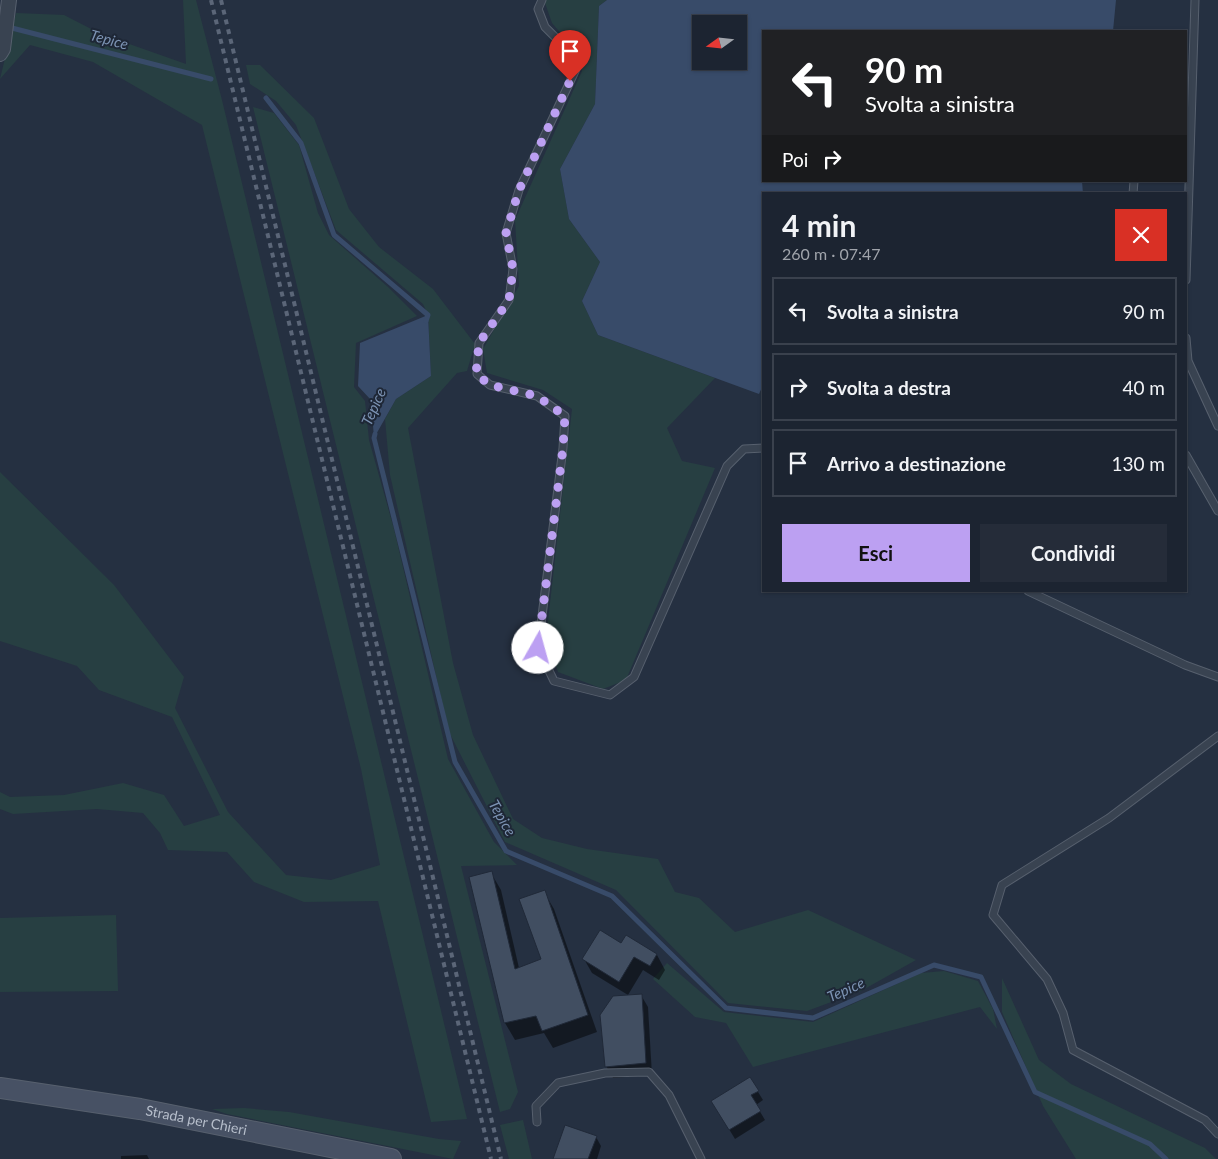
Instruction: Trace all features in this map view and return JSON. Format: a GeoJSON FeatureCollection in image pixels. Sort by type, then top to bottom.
{"type":"FeatureCollection","features":[{"type":"Feature","properties":{"kind":"main road","name":"Strada per Chieri"},"geometry":{"type":"LineString","coordinates":[[0,1088],[140,1109],[391,1159]]}},
{"type":"Feature","properties":{"kind":"street"},"geometry":{"type":"LineString","coordinates":[[1,52],[8,6]]}},
{"type":"Feature","properties":{"kind":"lane"},"geometry":{"type":"LineString","coordinates":[[542,0],[538,9],[544,28],[569,51],[576,68],[519,190],[506,233],[513,269],[509,300],[479,343],[476,374],[490,385],[537,396],[565,416],[563,448],[538,648],[554,681],[610,695],[634,678],[727,466],[744,449],[762,448]]}},
{"type":"Feature","properties":{"kind":"lane"},"geometry":{"type":"LineString","coordinates":[[1187,252],[1196,0]]}},
{"type":"Feature","properties":{"kind":"lane"},"geometry":{"type":"LineString","coordinates":[[1187,350],[1188,361],[1218,426]]}},
{"type":"Feature","properties":{"kind":"lane"},"geometry":{"type":"LineString","coordinates":[[1187,457],[1218,511]]}},
{"type":"Feature","properties":{"kind":"lane"},"geometry":{"type":"LineString","coordinates":[[1030,592],[1185,664],[1218,677]]}},
{"type":"Feature","properties":{"kind":"lane"},"geometry":{"type":"LineString","coordinates":[[1218,736],[1109,818],[1002,885],[993,914],[1047,978],[1063,1013],[1073,1050],[1205,1120],[1218,1134]]}},
{"type":"Feature","properties":{"kind":"lane"},"geometry":{"type":"LineString","coordinates":[[537,1122],[536,1106],[558,1083],[605,1073],[649,1072],[669,1095],[701,1159]]}},
{"type":"Feature","properties":{"kind":"green space"},"geometry":{"type":"Polygon","coordinates":[[[183,0],[196,0],[222,100],[467,1119],[431,1122],[378,901],[304,902],[254,882],[227,852],[168,850],[160,833],[143,813],[97,809],[13,814],[0,809],[0,792],[10,797],[64,795],[123,783],[164,795],[184,826],[220,815],[172,717],[99,690],[77,666],[0,641],[0,472],[114,585],[184,677],[175,708],[228,812],[286,875],[331,880],[380,865],[361,769],[202,125],[93,62],[30,45],[0,79],[16,13],[64,15],[101,34],[186,64],[183,0]]]}},
{"type":"Feature","properties":{"kind":"green space"},"geometry":{"type":"Polygon","coordinates":[[[546,0],[607,0],[599,6],[595,104],[560,169],[569,219],[600,262],[582,301],[598,335],[715,378],[667,428],[682,461],[715,468],[626,680],[603,689],[558,672],[546,638],[572,409],[543,390],[487,373],[483,349],[519,286],[515,220],[582,71],[576,51],[552,23],[545,3],[546,0]]]}},
{"type":"Feature","properties":{"kind":"green space"},"geometry":{"type":"Polygon","coordinates":[[[246,65],[260,65],[314,118],[349,209],[379,247],[433,289],[475,344],[467,371],[457,373],[408,428],[453,663],[473,735],[513,819],[542,838],[587,849],[658,859],[675,892],[699,898],[735,932],[808,910],[916,960],[861,991],[807,1011],[728,1003],[616,890],[505,842],[449,732],[390,475],[385,419],[396,399],[431,376],[428,315],[423,304],[336,230],[296,125],[276,101],[250,84],[246,65]]]}},
{"type":"Feature","properties":{"kind":"green space"},"geometry":{"type":"Polygon","coordinates":[[[253,107],[274,113],[299,145],[318,213],[329,235],[388,287],[417,316],[356,343],[354,387],[365,401],[369,440],[394,529],[448,759],[494,842],[517,865],[461,866],[518,1092],[510,1109],[500,1112],[253,107]]]}},
{"type":"Feature","properties":{"kind":"green space"},"geometry":{"type":"Polygon","coordinates":[[[116,915],[118,991],[0,992],[0,918],[116,915]]]}},
{"type":"Feature","properties":{"kind":"green space"},"geometry":{"type":"Polygon","coordinates":[[[667,963],[724,1012],[813,1022],[921,973],[944,971],[978,981],[993,1009],[997,1029],[980,1007],[753,1067],[726,1023],[695,1017],[653,979],[667,963]]]}},
{"type":"Feature","properties":{"kind":"green space"},"geometry":{"type":"Polygon","coordinates":[[[1002,978],[1039,1060],[1071,1084],[1205,1148],[1216,1159],[1076,1159],[1043,1106],[1002,1012],[1002,978]]]}},
{"type":"Feature","properties":{"kind":"green space"},"geometry":{"type":"Polygon","coordinates":[[[244,1108],[289,1112],[439,1139],[461,1141],[453,1159],[227,1114],[212,1109],[244,1108]]]}},
{"type":"Feature","properties":{"kind":"green space"},"geometry":{"type":"Polygon","coordinates":[[[523,1120],[532,1159],[509,1159],[500,1125],[523,1120]]]}},
{"type":"Feature","properties":{"kind":"water"},"geometry":{"type":"Polygon","coordinates":[[[607,0],[1116,0],[1113,30],[762,30],[762,182],[1082,182],[1083,192],[762,192],[762,387],[759,394],[598,335],[582,301],[600,262],[569,219],[560,169],[595,104],[599,6],[607,0]]]}},
{"type":"Feature","properties":{"kind":"water"},"geometry":{"type":"Polygon","coordinates":[[[428,315],[431,376],[396,399],[374,438],[371,400],[358,386],[360,343],[428,315]]]}},
{"type":"Feature","properties":{"kind":"building"},"geometry":{"type":"Polygon","coordinates":[[[492,871],[515,969],[541,959],[519,899],[545,890],[588,1015],[542,1031],[536,1016],[504,1023],[469,877],[492,871]]]}},
{"type":"Feature","properties":{"kind":"building"},"geometry":{"type":"Polygon","coordinates":[[[600,930],[621,943],[626,935],[657,954],[650,966],[634,957],[619,982],[582,959],[600,930]]]}},
{"type":"Feature","properties":{"kind":"building"},"geometry":{"type":"Polygon","coordinates":[[[642,994],[646,1063],[605,1067],[600,1015],[613,996],[642,994]]]}},
{"type":"Feature","properties":{"kind":"building"},"geometry":{"type":"Polygon","coordinates":[[[750,1077],[759,1091],[751,1095],[761,1111],[729,1130],[711,1101],[750,1077]]]}},
{"type":"Feature","properties":{"kind":"building"},"geometry":{"type":"Polygon","coordinates":[[[565,1125],[597,1136],[588,1159],[553,1159],[565,1125]]]}},
{"type":"Feature","properties":{"kind":"waterway","name":"Tepice"},"geometry":{"type":"LineString","coordinates":[[8,27],[211,79]]}},
{"type":"Feature","properties":{"kind":"waterway","name":"Tepice"},"geometry":{"type":"LineString","coordinates":[[266,98],[301,143],[334,235],[428,315],[426,321]]}},
{"type":"Feature","properties":{"kind":"waterway","name":"Tepice"},"geometry":{"type":"LineString","coordinates":[[375,434],[374,438],[455,762],[506,851],[612,896],[726,1008],[813,1018],[934,965],[981,977],[1035,1092],[1150,1144],[1166,1159]]}},
{"type":"Feature","properties":{"kind":"railway"},"geometry":{"type":"LineString","coordinates":[[211,0],[491,1159]]}},
{"type":"Feature","properties":{"kind":"railway"},"geometry":{"type":"LineString","coordinates":[[221,0],[501,1159]]}},
{"type":"Feature","properties":{"kind":"route"},"geometry":{"type":"LineString","coordinates":[[538,648],[563,448],[565,416],[537,396],[490,385],[476,374],[479,343],[509,300],[513,269],[506,233],[519,190],[570,81]]}}]}
